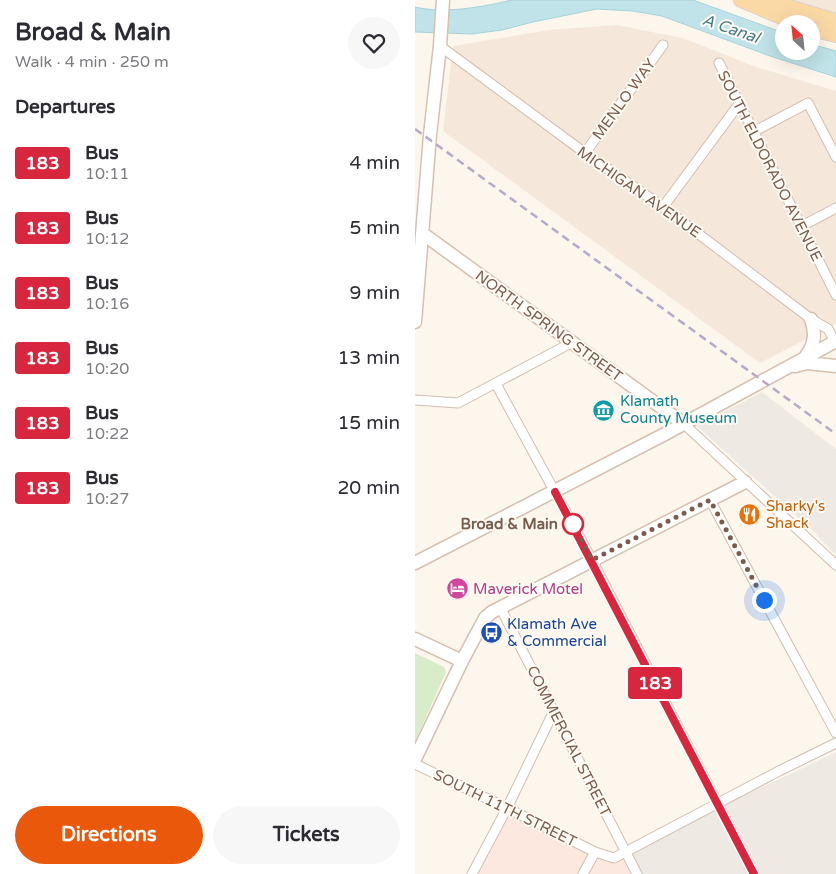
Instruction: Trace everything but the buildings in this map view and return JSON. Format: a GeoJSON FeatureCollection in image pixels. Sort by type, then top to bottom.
{"type":"FeatureCollection","features":[{"type":"Feature","properties":{"kind":"main road"},"geometry":{"type":"LineString","coordinates":[[741,0],[777,15]]}},
{"type":"Feature","properties":{"kind":"main road"},"geometry":{"type":"LineString","coordinates":[[766,0],[836,21]]}},
{"type":"Feature","properties":{"kind":"main road"},"geometry":{"type":"LineString","coordinates":[[820,31],[836,35]]}},
{"type":"Feature","properties":{"kind":"street"},"geometry":{"type":"LineString","coordinates":[[415,322],[418,231],[443,4]]}},
{"type":"Feature","properties":{"kind":"street","name":"MICHIGAN AVENUE"},"geometry":{"type":"LineString","coordinates":[[440,40],[585,153],[663,207],[811,319],[828,328],[836,342]]}},
{"type":"Feature","properties":{"kind":"street","name":"MENLO WAY"},"geometry":{"type":"LineString","coordinates":[[585,153],[663,45]]}},
{"type":"Feature","properties":{"kind":"street","name":"SOUTH ELDORADO AVENUE"},"geometry":{"type":"LineString","coordinates":[[719,63],[800,227],[836,295]]}},
{"type":"Feature","properties":{"kind":"street"},"geometry":{"type":"LineString","coordinates":[[753,132],[808,103],[836,157]]}},
{"type":"Feature","properties":{"kind":"street"},"geometry":{"type":"LineString","coordinates":[[663,207],[739,104]]}},
{"type":"Feature","properties":{"kind":"street"},"geometry":{"type":"LineString","coordinates":[[800,227],[836,208]]}},
{"type":"Feature","properties":{"kind":"street","name":"NORTH SPRING STREET"},"geometry":{"type":"LineString","coordinates":[[418,231],[684,424]]}},
{"type":"Feature","properties":{"kind":"street"},"geometry":{"type":"LineString","coordinates":[[806,357],[813,346],[815,336],[811,319]]}},
{"type":"Feature","properties":{"kind":"street"},"geometry":{"type":"LineString","coordinates":[[415,564],[684,424],[836,342]]}},
{"type":"Feature","properties":{"kind":"street"},"geometry":{"type":"LineString","coordinates":[[415,400],[457,403],[571,343]]}},
{"type":"Feature","properties":{"kind":"street"},"geometry":{"type":"LineString","coordinates":[[785,368],[807,363],[836,366]]}},
{"type":"Feature","properties":{"kind":"street"},"geometry":{"type":"LineString","coordinates":[[496,384],[592,560],[754,874]]}},
{"type":"Feature","properties":{"kind":"street"},"geometry":{"type":"LineString","coordinates":[[684,424],[836,565]]}},
{"type":"Feature","properties":{"kind":"street"},"geometry":{"type":"LineString","coordinates":[[415,759],[485,618],[500,607],[745,482]]}},
{"type":"Feature","properties":{"kind":"street"},"geometry":{"type":"LineString","coordinates":[[710,500],[836,733]]}},
{"type":"Feature","properties":{"kind":"street"},"geometry":{"type":"LineString","coordinates":[[415,554],[443,549]]}},
{"type":"Feature","properties":{"kind":"street","name":"COMMERCIAL STREET"},"geometry":{"type":"LineString","coordinates":[[500,607],[637,874]]}},
{"type":"Feature","properties":{"kind":"street"},"geometry":{"type":"LineString","coordinates":[[415,639],[462,661]]}},
{"type":"Feature","properties":{"kind":"street"},"geometry":{"type":"LineString","coordinates":[[472,874],[507,808],[554,711]]}},
{"type":"Feature","properties":{"kind":"street"},"geometry":{"type":"LineString","coordinates":[[626,852],[717,803],[836,743]]}},
{"type":"Feature","properties":{"kind":"street","name":"SOUTH 11TH STREET"},"geometry":{"type":"LineString","coordinates":[[415,764],[595,852],[614,858],[626,852]]}},
{"type":"Feature","properties":{"kind":"street"},"geometry":{"type":"LineString","coordinates":[[583,874],[595,852]]}},
{"type":"Feature","properties":{"kind":"shaded area"},"geometry":{"type":"Polygon","coordinates":[[[778,0],[836,0],[836,22],[778,0]]]}},
{"type":"Feature","properties":{"kind":"shaded area"},"geometry":{"type":"Polygon","coordinates":[[[616,25],[683,38],[756,67],[836,91],[836,324],[760,363],[443,131],[453,46],[549,30],[616,25]]]}},
{"type":"Feature","properties":{"kind":"shaded area"},"geometry":{"type":"Polygon","coordinates":[[[762,392],[836,449],[836,555],[813,531],[697,426],[762,392]]]}},
{"type":"Feature","properties":{"kind":"shaded area"},"geometry":{"type":"Polygon","coordinates":[[[836,752],[836,874],[637,874],[626,852],[836,752]]]}},
{"type":"Feature","properties":{"kind":"shaded area"},"geometry":{"type":"Polygon","coordinates":[[[507,808],[604,856],[626,852],[637,874],[472,874],[507,808]]]}},
{"type":"Feature","properties":{"kind":"green space"},"geometry":{"type":"Polygon","coordinates":[[[415,653],[444,667],[446,672],[415,742],[415,653]]]}},
{"type":"Feature","properties":{"kind":"water","name":"A Canal"},"geometry":{"type":"Polygon","coordinates":[[[512,0],[693,0],[775,30],[775,58],[662,16],[632,11],[597,9],[502,30],[472,34],[415,32],[415,7],[451,10],[512,0]]]}},
{"type":"Feature","properties":{"kind":"water"},"geometry":{"type":"Polygon","coordinates":[[[820,47],[836,51],[836,77],[783,60],[820,60],[820,47]]]}},
{"type":"Feature","properties":{"kind":"railway"},"geometry":{"type":"LineString","coordinates":[[415,129],[836,434]]}},
{"type":"Feature","properties":{"kind":"bus line","name":"183"},"geometry":{"type":"LineString","coordinates":[[555,492],[754,874]]}},
{"type":"Feature","properties":{"kind":"place","name":"Klamath County Museum"},"geometry":{"type":"Point","coordinates":[604,410]}},
{"type":"Feature","properties":{"kind":"place","name":"Sharky's Shack"},"geometry":{"type":"Point","coordinates":[750,515]}},
{"type":"Feature","properties":{"kind":"place","name":"Broad & Main"},"geometry":{"type":"Point","coordinates":[573,524]}},
{"type":"Feature","properties":{"kind":"place","name":"Maverick Motel"},"geometry":{"type":"Point","coordinates":[457,589]}},
{"type":"Feature","properties":{"kind":"place","name":"Klamath Ave & Commercial"},"geometry":{"type":"Point","coordinates":[491,633]}},
{"type":"Feature","properties":{"kind":"route"},"geometry":{"type":"LineString","coordinates":[[573,524],[592,560],[710,500],[764,600]]}}]}
